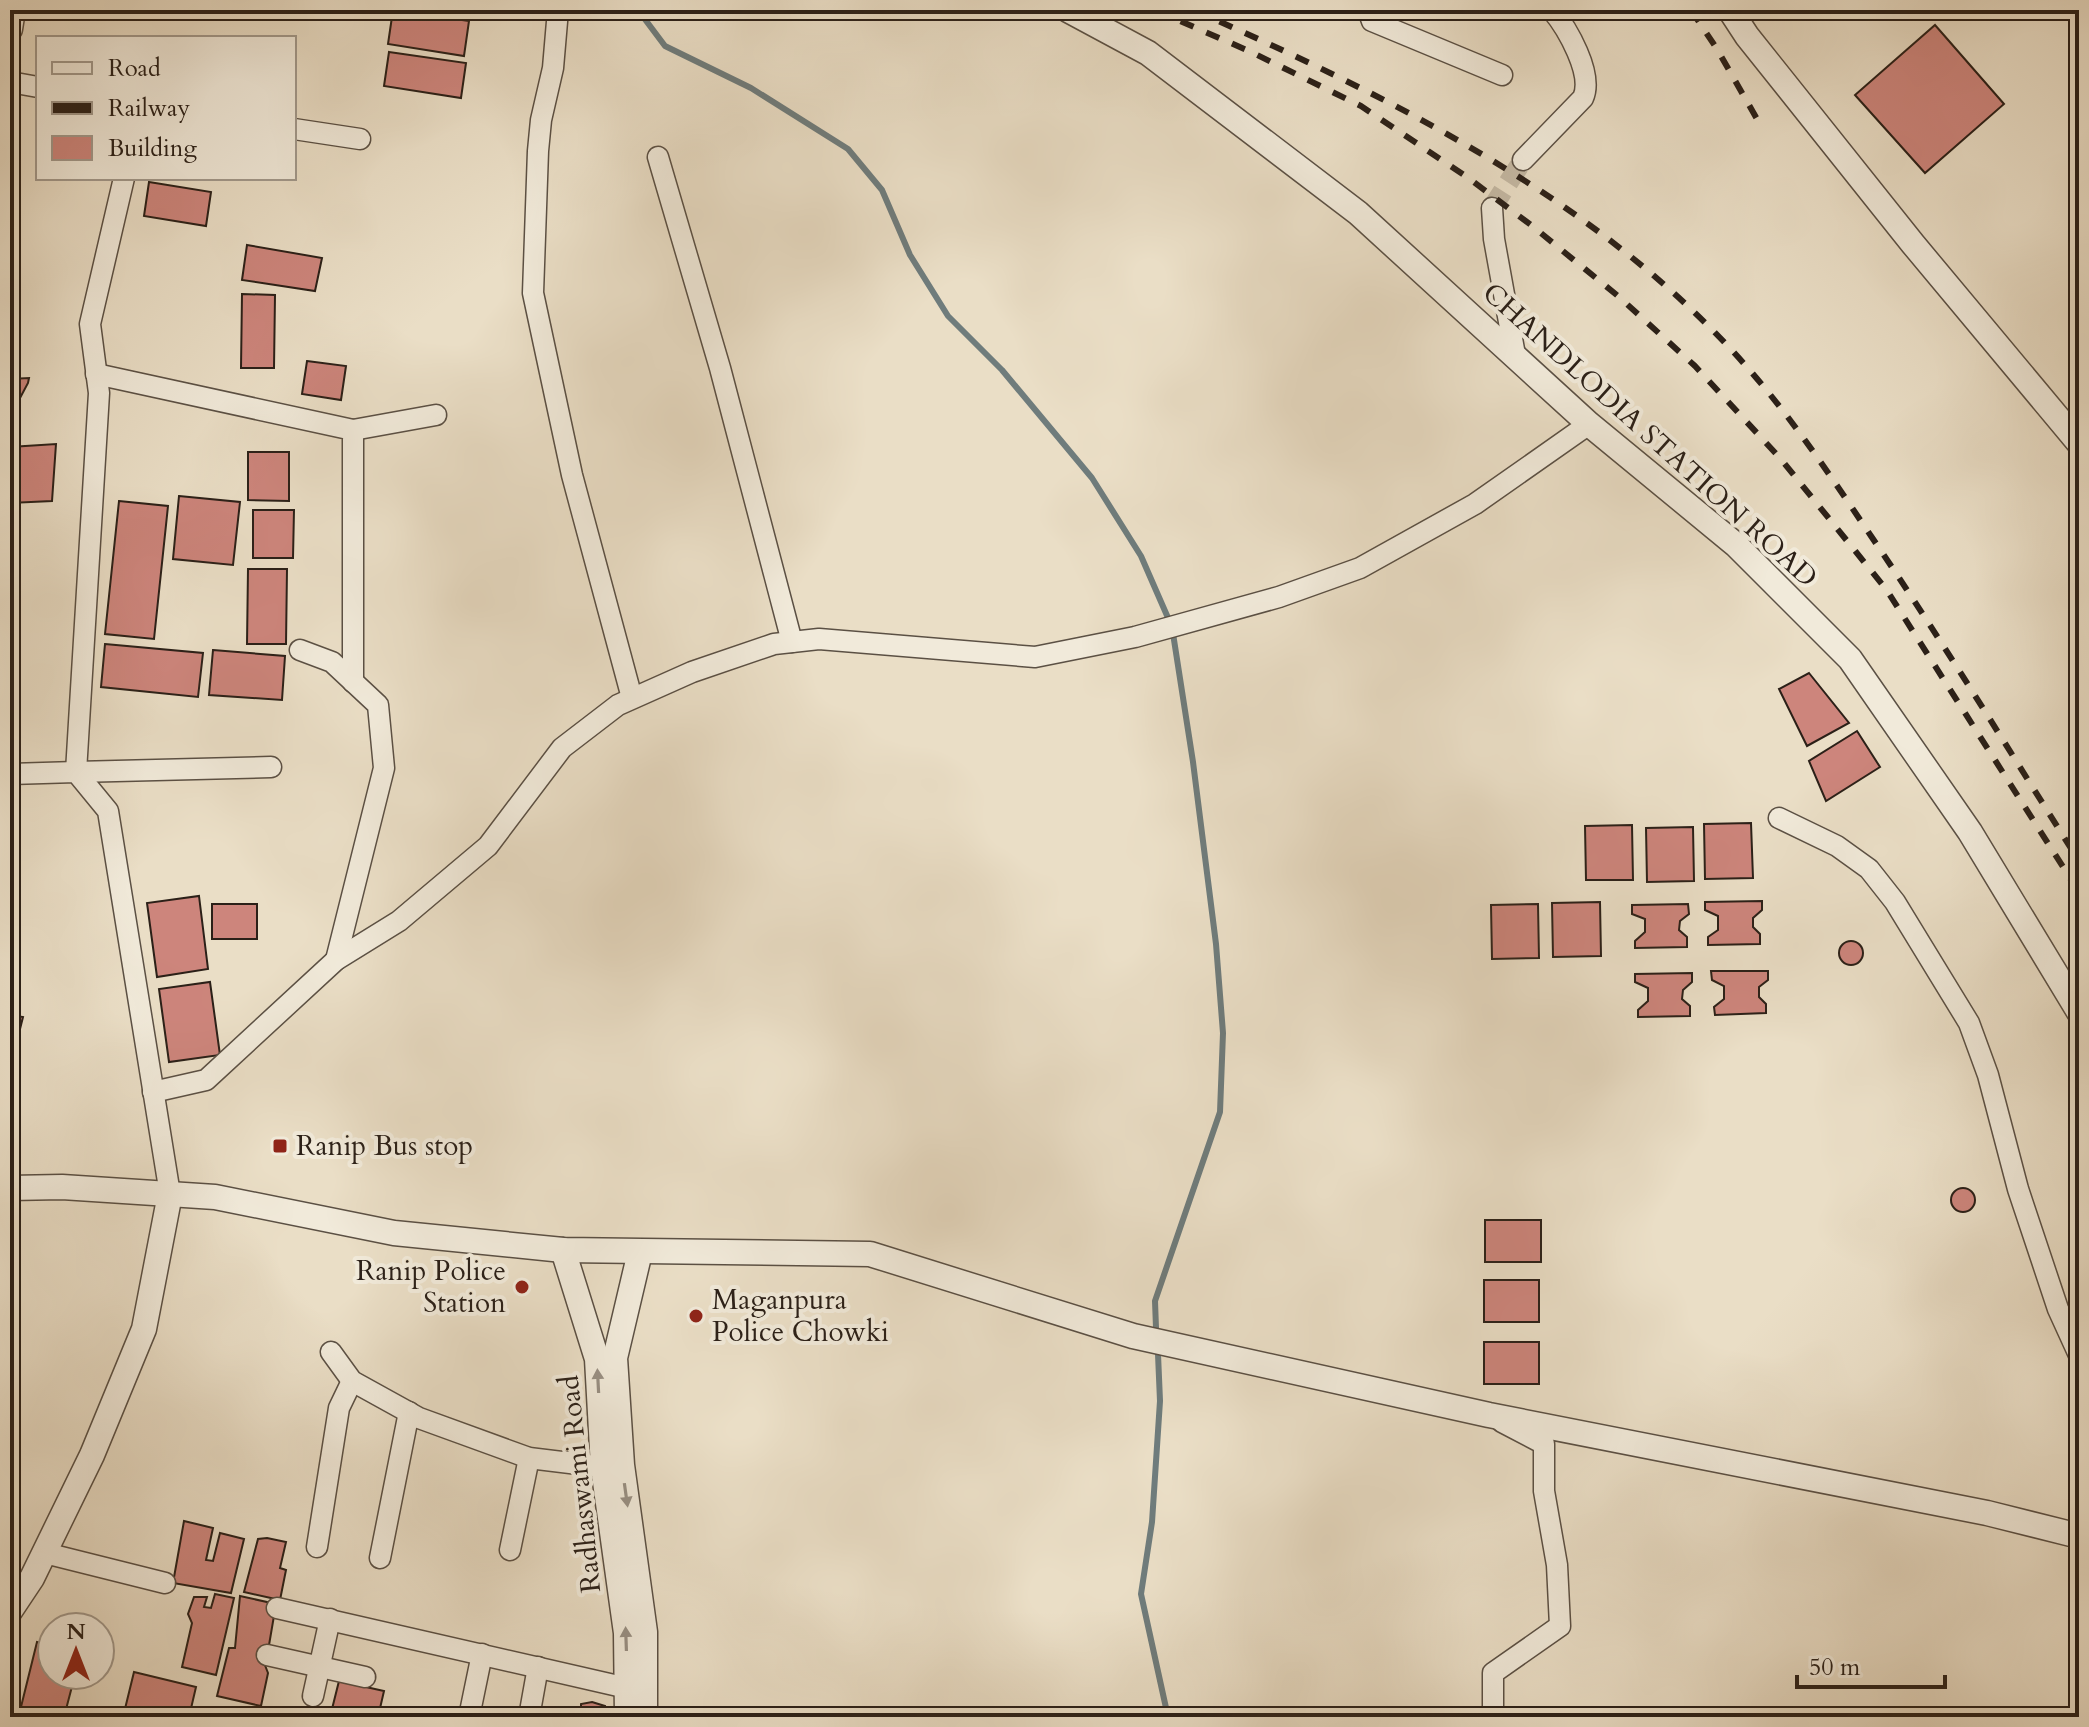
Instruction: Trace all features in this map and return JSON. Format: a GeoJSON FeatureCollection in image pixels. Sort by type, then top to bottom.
{"type":"FeatureCollection","features":[{"type":"Feature","properties":{"kind":"street"},"geometry":{"type":"LineString","coordinates":[[10,29],[13,10]]}},
{"type":"Feature","properties":{"kind":"street"},"geometry":{"type":"LineString","coordinates":[[558,10],[553,68],[541,120],[538,151],[533,293],[572,475],[632,698]]}},
{"type":"Feature","properties":{"kind":"street","name":"CHANDLODIA STATION ROAD"},"geometry":{"type":"LineString","coordinates":[[1068,10],[1148,53],[1358,213],[1589,424],[1736,545],[1850,659],[1970,832],[2079,1012]]}},
{"type":"Feature","properties":{"kind":"street"},"geometry":{"type":"LineString","coordinates":[[1368,10],[1372,21],[1502,75]]}},
{"type":"Feature","properties":{"kind":"street"},"geometry":{"type":"LineString","coordinates":[[1523,160],[1583,98],[1587,90],[1575,48],[1565,26],[1552,10]]}},
{"type":"Feature","properties":{"kind":"street"},"geometry":{"type":"LineString","coordinates":[[1730,10],[1747,36],[1913,244],[2079,443]]}},
{"type":"Feature","properties":{"kind":"street"},"geometry":{"type":"LineString","coordinates":[[10,82],[36,87]]}},
{"type":"Feature","properties":{"kind":"street"},"geometry":{"type":"LineString","coordinates":[[296,129],[360,139]]}},
{"type":"Feature","properties":{"kind":"street"},"geometry":{"type":"LineString","coordinates":[[658,157],[720,368],[792,642]]}},
{"type":"Feature","properties":{"kind":"street"},"geometry":{"type":"LineString","coordinates":[[10,1611],[32,1578],[92,1455],[144,1329],[170,1194],[108,811],[76,772],[99,393],[90,324],[124,180]]}},
{"type":"Feature","properties":{"kind":"street"},"geometry":{"type":"LineString","coordinates":[[1492,208],[1494,239],[1515,355]]}},
{"type":"Feature","properties":{"kind":"street"},"geometry":{"type":"LineString","coordinates":[[96,374],[353,430],[436,415]]}},
{"type":"Feature","properties":{"kind":"street"},"geometry":{"type":"LineString","coordinates":[[153,1092],[206,1080],[336,960],[399,921],[488,846],[562,748],[618,705],[632,698],[692,672],[774,644],[819,639],[1035,657],[1135,637],[1279,597],[1360,568],[1475,504],[1589,424]]}},
{"type":"Feature","properties":{"kind":"street"},"geometry":{"type":"LineString","coordinates":[[353,430],[353,682]]}},
{"type":"Feature","properties":{"kind":"street"},"geometry":{"type":"LineString","coordinates":[[300,650],[332,662],[378,705],[384,768],[336,960]]}},
{"type":"Feature","properties":{"kind":"street"},"geometry":{"type":"LineString","coordinates":[[10,774],[271,767]]}},
{"type":"Feature","properties":{"kind":"street"},"geometry":{"type":"LineString","coordinates":[[1779,818],[1837,846],[1869,869],[1895,902],[1969,1023],[1988,1075],[2018,1189],[2058,1309],[2079,1355]]}},
{"type":"Feature","properties":{"kind":"street"},"geometry":{"type":"LineString","coordinates":[[10,1188],[62,1187],[215,1197],[394,1233],[563,1250],[870,1254],[1133,1336],[1489,1415],[1972,1510],[2079,1536]]}},
{"type":"Feature","properties":{"kind":"street","name":"Radhaswami Road"},"geometry":{"type":"LineString","coordinates":[[563,1250],[597,1359],[603,1467],[626,1633],[627,1717]]}},
{"type":"Feature","properties":{"kind":"street","name":"Radhaswami Road"},"geometry":{"type":"LineString","coordinates":[[640,1252],[615,1358],[622,1465],[645,1632],[645,1717]]}},
{"type":"Feature","properties":{"kind":"street"},"geometry":{"type":"LineString","coordinates":[[331,1352],[352,1381],[409,1412],[529,1458],[603,1467]]}},
{"type":"Feature","properties":{"kind":"street"},"geometry":{"type":"LineString","coordinates":[[317,1547],[339,1408],[352,1381]]}},
{"type":"Feature","properties":{"kind":"street"},"geometry":{"type":"LineString","coordinates":[[380,1558],[409,1412]]}},
{"type":"Feature","properties":{"kind":"street"},"geometry":{"type":"LineString","coordinates":[[1489,1415],[1544,1444],[1544,1491],[1557,1565],[1560,1626],[1493,1673],[1493,1717]]}},
{"type":"Feature","properties":{"kind":"street"},"geometry":{"type":"LineString","coordinates":[[510,1550],[529,1458]]}},
{"type":"Feature","properties":{"kind":"street"},"geometry":{"type":"LineString","coordinates":[[45,1553],[165,1583]]}},
{"type":"Feature","properties":{"kind":"street"},"geometry":{"type":"LineString","coordinates":[[277,1608],[627,1688]]}},
{"type":"Feature","properties":{"kind":"street"},"geometry":{"type":"LineString","coordinates":[[313,1696],[330,1619]]}},
{"type":"Feature","properties":{"kind":"street"},"geometry":{"type":"LineString","coordinates":[[469,1717],[482,1654]]}},
{"type":"Feature","properties":{"kind":"street"},"geometry":{"type":"LineString","coordinates":[[267,1655],[365,1677]]}},
{"type":"Feature","properties":{"kind":"street"},"geometry":{"type":"LineString","coordinates":[[529,1717],[538,1667]]}},
{"type":"Feature","properties":{"kind":"building"},"geometry":{"type":"Polygon","coordinates":[[[393,10],[469,21],[464,56],[388,44],[393,10]]]}},
{"type":"Feature","properties":{"kind":"building"},"geometry":{"type":"Polygon","coordinates":[[[510,10],[548,10],[547,16],[510,10]]]}},
{"type":"Feature","properties":{"kind":"building"},"geometry":{"type":"Polygon","coordinates":[[[1935,25],[2004,104],[1925,173],[1855,95],[1935,25]]]}},
{"type":"Feature","properties":{"kind":"building"},"geometry":{"type":"Polygon","coordinates":[[[389,52],[466,63],[461,98],[384,86],[389,52]]]}},
{"type":"Feature","properties":{"kind":"building"},"geometry":{"type":"Polygon","coordinates":[[[149,182],[211,192],[206,226],[144,216],[149,182]]]}},
{"type":"Feature","properties":{"kind":"building"},"geometry":{"type":"Polygon","coordinates":[[[247,245],[322,258],[315,291],[242,280],[247,245]]]}},
{"type":"Feature","properties":{"kind":"building"},"geometry":{"type":"Polygon","coordinates":[[[242,294],[275,295],[274,368],[241,368],[242,294]]]}},
{"type":"Feature","properties":{"kind":"building"},"geometry":{"type":"Polygon","coordinates":[[[307,361],[346,366],[341,400],[302,394],[307,361]]]}},
{"type":"Feature","properties":{"kind":"building"},"geometry":{"type":"Polygon","coordinates":[[[29,378],[20,398],[20,425],[10,425],[10,379],[29,378]]]}},
{"type":"Feature","properties":{"kind":"building"},"geometry":{"type":"Polygon","coordinates":[[[56,444],[52,501],[10,503],[10,447],[56,444]]]}},
{"type":"Feature","properties":{"kind":"building"},"geometry":{"type":"Polygon","coordinates":[[[248,452],[289,452],[289,501],[248,500],[248,452]]]}},
{"type":"Feature","properties":{"kind":"building"},"geometry":{"type":"Polygon","coordinates":[[[179,496],[240,502],[233,565],[173,559],[179,496]]]}},
{"type":"Feature","properties":{"kind":"building"},"geometry":{"type":"Polygon","coordinates":[[[119,501],[168,506],[154,639],[105,634],[119,501]]]}},
{"type":"Feature","properties":{"kind":"building"},"geometry":{"type":"Polygon","coordinates":[[[253,510],[294,510],[293,558],[253,558],[253,510]]]}},
{"type":"Feature","properties":{"kind":"building"},"geometry":{"type":"Polygon","coordinates":[[[248,569],[287,569],[286,644],[247,644],[248,569]]]}},
{"type":"Feature","properties":{"kind":"building"},"geometry":{"type":"Polygon","coordinates":[[[105,644],[203,653],[198,697],[101,687],[105,644]]]}},
{"type":"Feature","properties":{"kind":"building"},"geometry":{"type":"Polygon","coordinates":[[[213,650],[285,656],[282,700],[209,695],[213,650]]]}},
{"type":"Feature","properties":{"kind":"building"},"geometry":{"type":"Polygon","coordinates":[[[1809,673],[1849,723],[1807,746],[1779,689],[1809,673]]]}},
{"type":"Feature","properties":{"kind":"building"},"geometry":{"type":"Polygon","coordinates":[[[1857,731],[1880,767],[1826,801],[1809,761],[1857,731]]]}},
{"type":"Feature","properties":{"kind":"building"},"geometry":{"type":"Polygon","coordinates":[[[1751,823],[1753,878],[1705,879],[1704,824],[1751,823]]]}},
{"type":"Feature","properties":{"kind":"building"},"geometry":{"type":"Polygon","coordinates":[[[1632,825],[1633,880],[1586,880],[1585,826],[1632,825]]]}},
{"type":"Feature","properties":{"kind":"building"},"geometry":{"type":"Polygon","coordinates":[[[1693,827],[1694,881],[1647,882],[1646,828],[1693,827]]]}},
{"type":"Feature","properties":{"kind":"building"},"geometry":{"type":"Polygon","coordinates":[[[199,896],[208,969],[157,977],[147,903],[199,896]]]}},
{"type":"Feature","properties":{"kind":"building"},"geometry":{"type":"Polygon","coordinates":[[[1762,901],[1762,910],[1753,918],[1753,927],[1760,934],[1760,944],[1708,945],[1708,937],[1718,930],[1718,916],[1705,910],[1705,902],[1762,901]]]}},
{"type":"Feature","properties":{"kind":"building"},"geometry":{"type":"Polygon","coordinates":[[[1600,902],[1601,956],[1553,957],[1552,903],[1600,902]]]}},
{"type":"Feature","properties":{"kind":"building"},"geometry":{"type":"Polygon","coordinates":[[[212,904],[257,904],[257,939],[212,939],[212,904]]]}},
{"type":"Feature","properties":{"kind":"building"},"geometry":{"type":"Polygon","coordinates":[[[1538,904],[1539,958],[1492,959],[1491,905],[1538,904]]]}},
{"type":"Feature","properties":{"kind":"building"},"geometry":{"type":"Polygon","coordinates":[[[1688,904],[1689,914],[1680,921],[1679,930],[1687,937],[1687,947],[1635,948],[1635,941],[1645,932],[1645,919],[1632,914],[1632,905],[1688,904]]]}},
{"type":"Feature","properties":{"kind":"building"},"geometry":{"type":"Polygon","coordinates":[[[1851,941],[1862,948],[1863,953],[1856,964],[1851,965],[1840,958],[1839,953],[1846,942],[1851,941]]]}},
{"type":"Feature","properties":{"kind":"building"},"geometry":{"type":"Polygon","coordinates":[[[1711,971],[1768,971],[1768,980],[1759,987],[1759,997],[1766,1004],[1766,1013],[1715,1015],[1714,1007],[1724,999],[1724,986],[1712,980],[1711,971]]]}},
{"type":"Feature","properties":{"kind":"building"},"geometry":{"type":"Polygon","coordinates":[[[1692,973],[1692,982],[1683,990],[1682,999],[1690,1006],[1690,1016],[1638,1017],[1638,1010],[1648,1001],[1648,988],[1635,982],[1635,974],[1692,973]]]}},
{"type":"Feature","properties":{"kind":"building"},"geometry":{"type":"Polygon","coordinates":[[[210,982],[220,1055],[169,1062],[159,989],[210,982]]]}},
{"type":"Feature","properties":{"kind":"building"},"geometry":{"type":"Polygon","coordinates":[[[10,1015],[23,1017],[13,1057],[10,1057],[10,1015]]]}},
{"type":"Feature","properties":{"kind":"building"},"geometry":{"type":"Polygon","coordinates":[[[1963,1188],[1974,1195],[1975,1200],[1968,1211],[1963,1212],[1952,1205],[1951,1200],[1958,1189],[1963,1188]]]}},
{"type":"Feature","properties":{"kind":"building"},"geometry":{"type":"Polygon","coordinates":[[[1485,1220],[1541,1220],[1541,1262],[1485,1262],[1485,1220]]]}},
{"type":"Feature","properties":{"kind":"building"},"geometry":{"type":"Polygon","coordinates":[[[1484,1280],[1539,1280],[1539,1322],[1484,1322],[1484,1280]]]}},
{"type":"Feature","properties":{"kind":"building"},"geometry":{"type":"Polygon","coordinates":[[[1484,1342],[1539,1342],[1539,1384],[1484,1384],[1484,1342]]]}},
{"type":"Feature","properties":{"kind":"building"},"geometry":{"type":"Polygon","coordinates":[[[184,1521],[213,1528],[206,1560],[213,1561],[220,1533],[244,1539],[231,1593],[173,1583],[184,1521]]]}},
{"type":"Feature","properties":{"kind":"building"},"geometry":{"type":"Polygon","coordinates":[[[258,1539],[286,1542],[280,1568],[286,1570],[280,1600],[244,1592],[258,1539]]]}},
{"type":"Feature","properties":{"kind":"building"},"geometry":{"type":"Polygon","coordinates":[[[215,1594],[234,1598],[216,1675],[182,1667],[192,1623],[188,1614],[194,1597],[207,1597],[204,1607],[211,1608],[215,1594]]]}},
{"type":"Feature","properties":{"kind":"building"},"geometry":{"type":"Polygon","coordinates":[[[240,1596],[276,1604],[268,1651],[261,1655],[268,1673],[261,1706],[217,1696],[229,1648],[235,1648],[240,1596]]]}},
{"type":"Feature","properties":{"kind":"building"},"geometry":{"type":"Polygon","coordinates":[[[36,1646],[36,1691],[71,1691],[64,1717],[19,1715],[36,1646]]]}},
{"type":"Feature","properties":{"kind":"building"},"geometry":{"type":"Polygon","coordinates":[[[134,1672],[196,1687],[189,1717],[123,1717],[134,1672]]]}},
{"type":"Feature","properties":{"kind":"building"},"geometry":{"type":"Polygon","coordinates":[[[339,1681],[384,1691],[378,1717],[330,1717],[339,1681]]]}},
{"type":"Feature","properties":{"kind":"building"},"geometry":{"type":"Polygon","coordinates":[[[592,1702],[605,1706],[604,1717],[581,1717],[581,1704],[592,1702]]]}},
{"type":"Feature","properties":{"kind":"waterway"},"geometry":{"type":"LineString","coordinates":[[638,10],[665,46],[751,88],[848,149],[882,190],[910,255],[948,316],[1002,370],[1092,478],[1141,556],[1172,627],[1216,944],[1223,1033],[1220,1112],[1155,1301],[1156,1328]]}},
{"type":"Feature","properties":{"kind":"waterway"},"geometry":{"type":"LineString","coordinates":[[1158,1354],[1160,1401],[1152,1522],[1141,1594],[1168,1717]]}},
{"type":"Feature","properties":{"kind":"tunnel"},"geometry":{"type":"LineString","coordinates":[[1492,208],[1523,160]]}},
{"type":"Feature","properties":{"kind":"railway"},"geometry":{"type":"LineString","coordinates":[[1155,10],[1249,51],[1361,106],[1467,177],[1531,225],[1618,296],[1695,366],[1780,458],[1886,589],[2079,892]]}},
{"type":"Feature","properties":{"kind":"railway"},"geometry":{"type":"LineString","coordinates":[[1194,10],[1337,77],[1477,152],[1544,193],[1609,239],[1669,289],[1746,366],[1820,461],[1924,616],[2079,861]]}},
{"type":"Feature","properties":{"kind":"railway"},"geometry":{"type":"LineString","coordinates":[[1691,10],[1761,126]]}},
{"type":"Feature","properties":{"kind":"place","name":"Ranip Bus stop"},"geometry":{"type":"Point","coordinates":[280,1146]}},
{"type":"Feature","properties":{"kind":"place","name":"Ranip Police Station"},"geometry":{"type":"Point","coordinates":[522,1287]}},
{"type":"Feature","properties":{"kind":"place","name":"Maganpura Police Chowki"},"geometry":{"type":"Point","coordinates":[696,1316]}}]}
